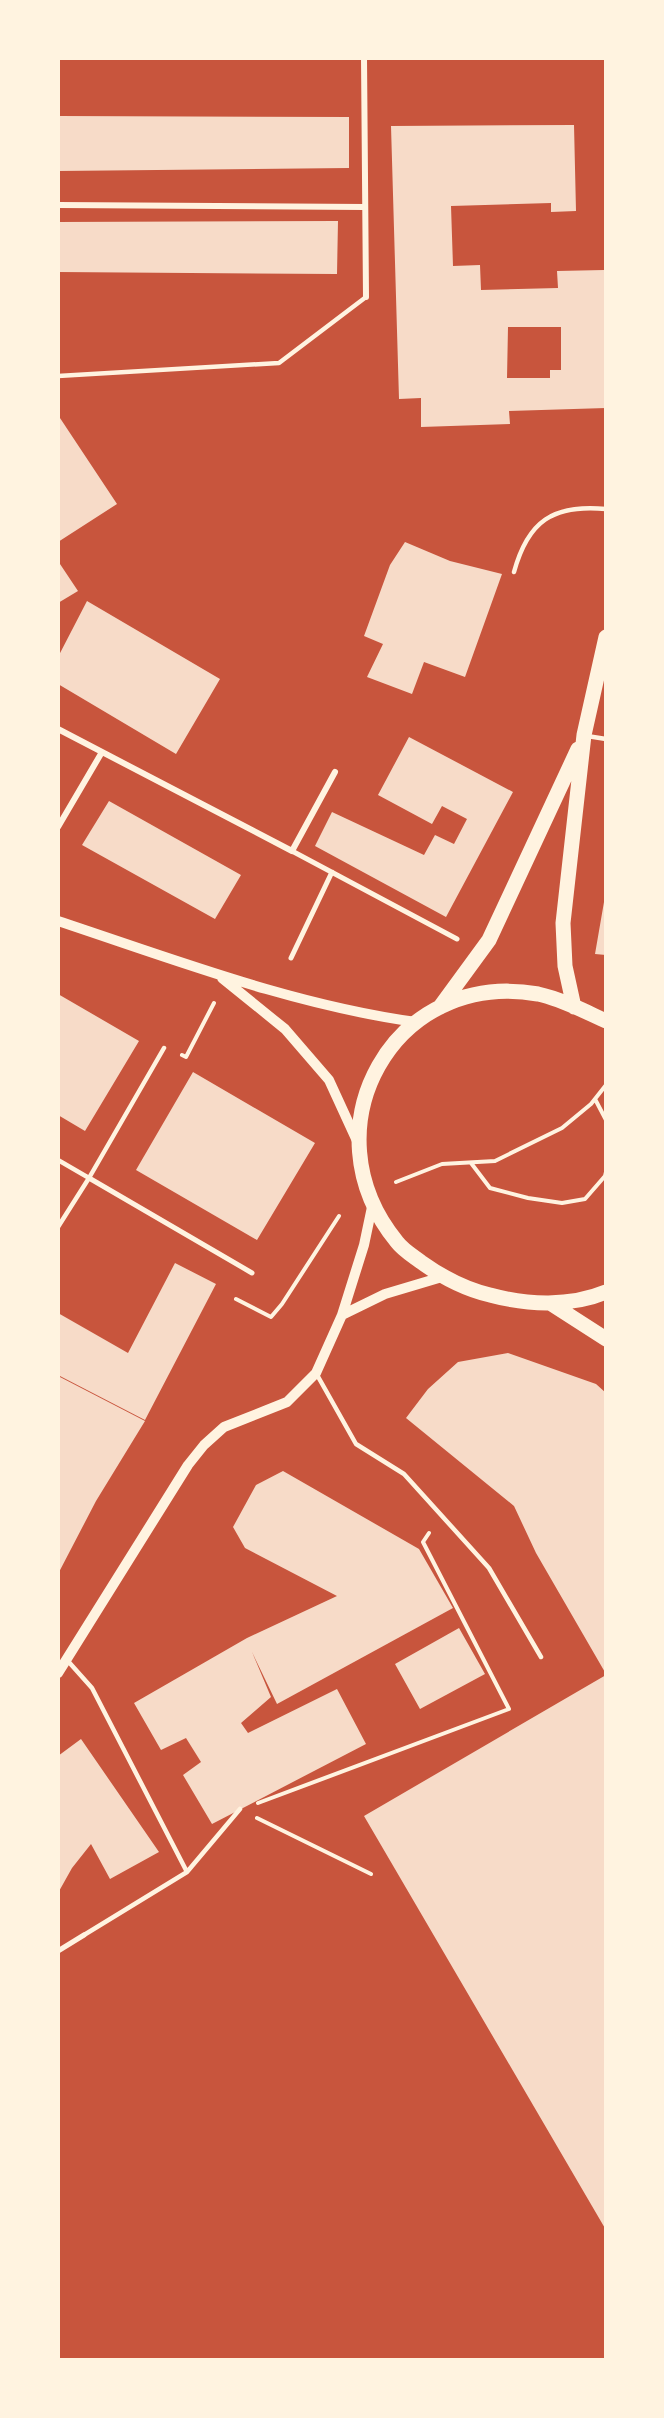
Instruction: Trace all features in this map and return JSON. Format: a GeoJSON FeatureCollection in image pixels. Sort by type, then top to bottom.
{"type":"FeatureCollection","features":[{"type":"Feature","properties":{"kind":"main road"},"geometry":{"type":"LineString","coordinates":[[574,1007],[565,966],[563,931],[584,735],[606,636]]}},
{"type":"Feature","properties":{"kind":"main road"},"geometry":{"type":"LineString","coordinates":[[441,1007],[489,940],[584,735]]}},
{"type":"Feature","properties":{"kind":"main road"},"geometry":{"type":"LineString","coordinates":[[606,1021],[539,994],[505,992],[473,995],[441,1007],[416,1022],[384,1056],[369,1083],[361,1109],[357,1142],[362,1178],[372,1206],[398,1244],[442,1277],[476,1292],[512,1301],[550,1303],[592,1298],[606,1292]]}},
{"type":"Feature","properties":{"kind":"main road"},"geometry":{"type":"LineString","coordinates":[[550,1303],[606,1339]]}},
{"type":"Feature","properties":{"kind":"street"},"geometry":{"type":"LineString","coordinates":[[364,58],[366,297]]}},
{"type":"Feature","properties":{"kind":"street"},"geometry":{"type":"LineString","coordinates":[[58,205],[365,207]]}},
{"type":"Feature","properties":{"kind":"street"},"geometry":{"type":"LineString","coordinates":[[58,729],[457,939]]}},
{"type":"Feature","properties":{"kind":"street"},"geometry":{"type":"LineString","coordinates":[[58,827],[102,752]]}},
{"type":"Feature","properties":{"kind":"street"},"geometry":{"type":"LineString","coordinates":[[292,851],[335,772]]}},
{"type":"Feature","properties":{"kind":"street"},"geometry":{"type":"LineString","coordinates":[[291,958],[332,872]]}},
{"type":"Feature","properties":{"kind":"street"},"geometry":{"type":"LineString","coordinates":[[58,921],[217,974],[322,1004],[416,1022]]}},
{"type":"Feature","properties":{"kind":"street"},"geometry":{"type":"LineString","coordinates":[[217,974],[285,1029],[329,1080],[357,1142]]}},
{"type":"Feature","properties":{"kind":"street"},"geometry":{"type":"LineString","coordinates":[[89,1178],[252,1273]]}},
{"type":"Feature","properties":{"kind":"street"},"geometry":{"type":"LineString","coordinates":[[58,1673],[188,1465],[204,1445],[224,1427],[287,1402],[316,1373],[342,1316],[364,1245],[372,1206]]}},
{"type":"Feature","properties":{"kind":"street"},"geometry":{"type":"LineString","coordinates":[[342,1316],[385,1294],[442,1277]]}},
{"type":"Feature","properties":{"kind":"street"},"geometry":{"type":"LineString","coordinates":[[58,1951],[84,1935]]}},
{"type":"Feature","properties":{"kind":"lane"},"geometry":{"type":"LineString","coordinates":[[58,376],[279,363],[366,297]]}},
{"type":"Feature","properties":{"kind":"lane"},"geometry":{"type":"LineString","coordinates":[[514,573],[520,548],[536,527],[557,512],[580,507],[606,510]]}},
{"type":"Feature","properties":{"kind":"lane"},"geometry":{"type":"LineString","coordinates":[[584,735],[606,739]]}},
{"type":"Feature","properties":{"kind":"lane"},"geometry":{"type":"LineString","coordinates":[[58,1227],[164,1048]]}},
{"type":"Feature","properties":{"kind":"lane"},"geometry":{"type":"LineString","coordinates":[[58,1160],[89,1178]]}},
{"type":"Feature","properties":{"kind":"lane"},"geometry":{"type":"LineString","coordinates":[[316,1373],[356,1444],[404,1474],[489,1568],[541,1657]]}},
{"type":"Feature","properties":{"kind":"lane"},"geometry":{"type":"LineString","coordinates":[[67,1660],[92,1688],[187,1872]]}},
{"type":"Feature","properties":{"kind":"lane"},"geometry":{"type":"LineString","coordinates":[[84,1935],[187,1872],[240,1809]]}},
{"type":"Feature","properties":{"kind":"path"},"geometry":{"type":"LineString","coordinates":[[164,1048],[186,1057],[213,1003]]}},
{"type":"Feature","properties":{"kind":"path"},"geometry":{"type":"LineString","coordinates":[[396,1182],[442,1164],[495,1161],[562,1128],[595,1099],[606,1085]]}},
{"type":"Feature","properties":{"kind":"path"},"geometry":{"type":"LineString","coordinates":[[595,1099],[606,1120]]}},
{"type":"Feature","properties":{"kind":"path"},"geometry":{"type":"LineString","coordinates":[[471,1162],[490,1188],[528,1198],[562,1203],[585,1199],[606,1172]]}},
{"type":"Feature","properties":{"kind":"path"},"geometry":{"type":"LineString","coordinates":[[236,1299],[271,1317],[282,1304],[339,1216]]}},
{"type":"Feature","properties":{"kind":"path"},"geometry":{"type":"LineString","coordinates":[[240,1809],[509,1709],[423,1542],[441,1515]]}},
{"type":"Feature","properties":{"kind":"path"},"geometry":{"type":"LineString","coordinates":[[240,1809],[371,1874]]}},
{"type":"Feature","properties":{"kind":"building"},"geometry":{"type":"Polygon","coordinates":[[[58,116],[349,117],[349,168],[58,171],[58,116]]]}},
{"type":"Feature","properties":{"kind":"building"},"geometry":{"type":"Polygon","coordinates":[[[574,125],[576,211],[551,212],[551,203],[451,206],[453,266],[480,265],[481,290],[558,288],[557,271],[604,270],[606,408],[509,411],[510,424],[421,427],[421,398],[399,399],[391,126],[574,125]],[[508,327],[507,378],[550,378],[550,370],[561,370],[561,327],[508,327]]]}},
{"type":"Feature","properties":{"kind":"building"},"geometry":{"type":"Polygon","coordinates":[[[338,221],[337,274],[58,272],[58,222],[338,221]]]}},
{"type":"Feature","properties":{"kind":"building"},"geometry":{"type":"Polygon","coordinates":[[[58,415],[117,504],[58,542],[58,415]]]}},
{"type":"Feature","properties":{"kind":"building"},"geometry":{"type":"Polygon","coordinates":[[[405,542],[450,561],[502,574],[465,677],[424,662],[412,694],[367,677],[383,644],[364,636],[390,565],[405,542]]]}},
{"type":"Feature","properties":{"kind":"building"},"geometry":{"type":"Polygon","coordinates":[[[58,561],[78,591],[58,603],[58,561]]]}},
{"type":"Feature","properties":{"kind":"building"},"geometry":{"type":"Polygon","coordinates":[[[87,601],[220,679],[176,754],[58,684],[58,657],[87,601]]]}},
{"type":"Feature","properties":{"kind":"building"},"geometry":{"type":"Polygon","coordinates":[[[409,737],[513,792],[446,917],[315,846],[332,812],[424,855],[435,835],[454,844],[467,819],[442,806],[432,824],[378,795],[409,737]]]}},
{"type":"Feature","properties":{"kind":"building"},"geometry":{"type":"Polygon","coordinates":[[[109,801],[241,875],[215,919],[82,845],[109,801]]]}},
{"type":"Feature","properties":{"kind":"building"},"geometry":{"type":"Polygon","coordinates":[[[604,902],[606,902],[606,955],[595,954],[604,902]]]}},
{"type":"Feature","properties":{"kind":"building"},"geometry":{"type":"Polygon","coordinates":[[[58,994],[139,1041],[85,1131],[58,1115],[58,994]]]}},
{"type":"Feature","properties":{"kind":"building"},"geometry":{"type":"Polygon","coordinates":[[[193,1072],[315,1143],[257,1240],[136,1170],[193,1072]]]}},
{"type":"Feature","properties":{"kind":"building"},"geometry":{"type":"Polygon","coordinates":[[[175,1263],[216,1284],[145,1420],[58,1375],[58,1313],[128,1353],[175,1263]]]}},
{"type":"Feature","properties":{"kind":"building"},"geometry":{"type":"Polygon","coordinates":[[[508,1353],[596,1384],[606,1393],[606,1674],[536,1553],[514,1506],[406,1418],[428,1389],[458,1362],[508,1353]]]}},
{"type":"Feature","properties":{"kind":"building"},"geometry":{"type":"Polygon","coordinates":[[[58,1376],[145,1421],[96,1501],[58,1574],[58,1376]]]}},
{"type":"Feature","properties":{"kind":"building"},"geometry":{"type":"Polygon","coordinates":[[[283,1471],[419,1549],[453,1608],[277,1704],[252,1652],[271,1697],[241,1723],[248,1733],[337,1689],[366,1744],[212,1824],[183,1775],[201,1762],[186,1738],[161,1750],[134,1703],[247,1638],[337,1596],[245,1548],[233,1527],[256,1485],[283,1471]]]}},
{"type":"Feature","properties":{"kind":"building"},"geometry":{"type":"Polygon","coordinates":[[[459,1628],[485,1674],[420,1709],[395,1664],[459,1628]]]}},
{"type":"Feature","properties":{"kind":"building"},"geometry":{"type":"Polygon","coordinates":[[[606,1675],[606,2230],[364,1816],[606,1675]]]}},
{"type":"Feature","properties":{"kind":"building"},"geometry":{"type":"Polygon","coordinates":[[[81,1739],[159,1852],[110,1879],[91,1844],[72,1868],[58,1893],[58,1756],[81,1739]]]}}]}
